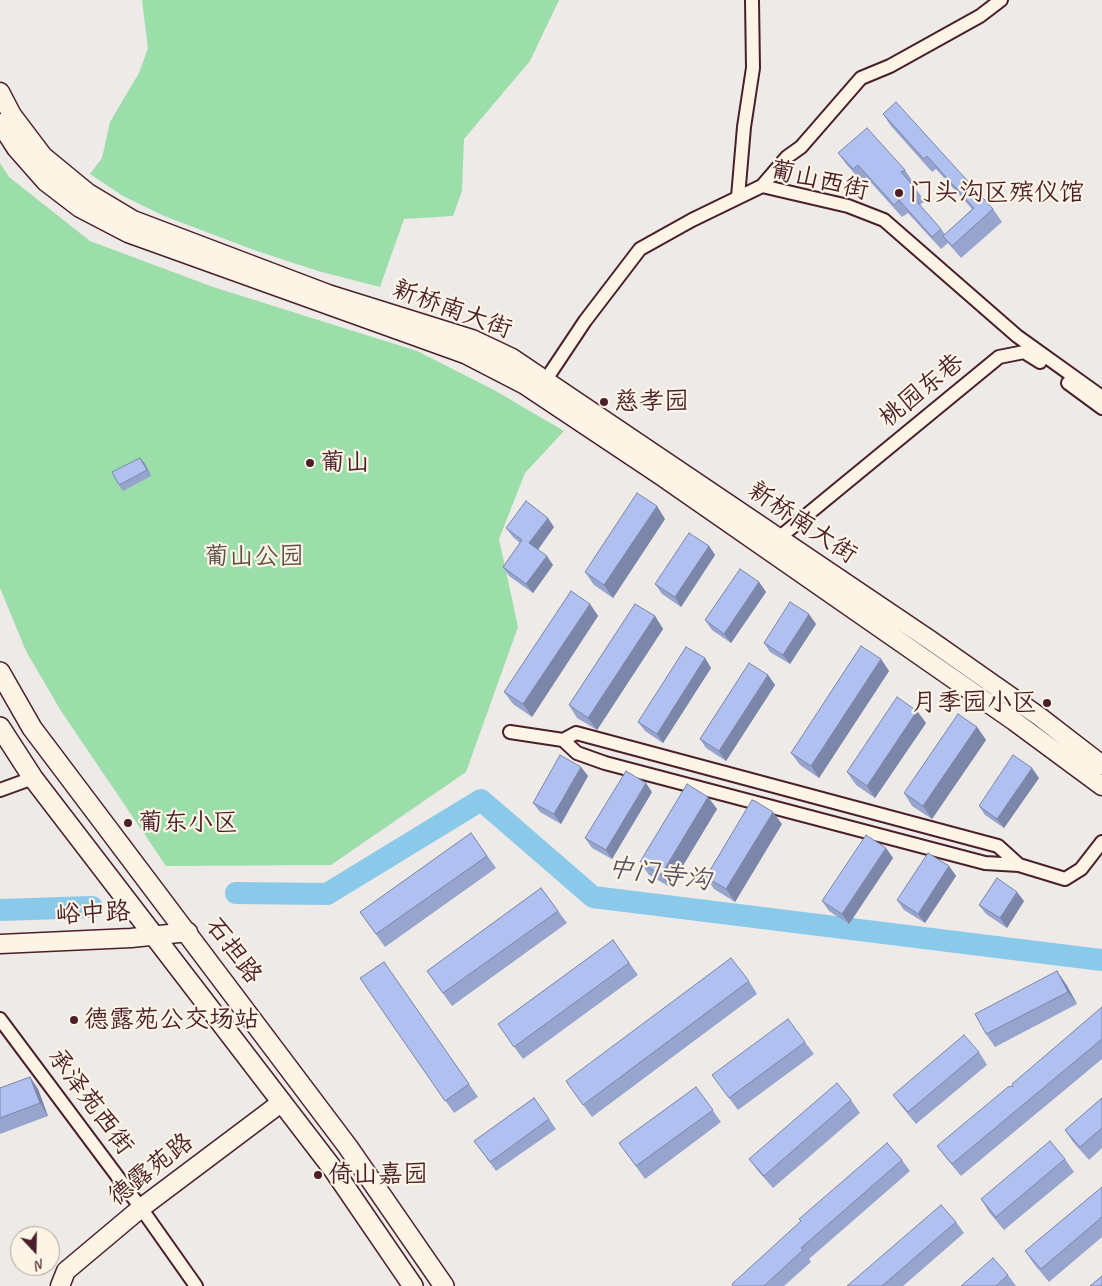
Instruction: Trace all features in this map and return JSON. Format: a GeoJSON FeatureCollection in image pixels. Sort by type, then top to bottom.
{"type":"FeatureCollection","features":[{"type":"Feature","properties":{"kind":"main road","name":"新桥南大街"},"geometry":{"type":"LineString","coordinates":[[0,92],[12,115],[43,156],[88,193],[133,220],[328,294],[472,339],[512,358],[780,537],[1040,717],[1102,765]]}},
{"type":"Feature","properties":{"kind":"main road","name":"新桥南大街"},"geometry":{"type":"LineString","coordinates":[[0,123],[16,148],[46,182],[80,208],[128,233],[465,354],[526,385],[660,475],[1014,721],[1102,786]]}},
{"type":"Feature","properties":{"kind":"main road","name":"石担路"},"geometry":{"type":"LineString","coordinates":[[0,672],[32,728],[188,932],[348,1147],[444,1286]]}},
{"type":"Feature","properties":{"kind":"main road","name":"石担路"},"geometry":{"type":"LineString","coordinates":[[0,727],[33,778],[102,865],[333,1170],[413,1286]]}},
{"type":"Feature","properties":{"kind":"main road","name":"峪中路"},"geometry":{"type":"LineString","coordinates":[[0,944],[154,936],[188,932]]}},
{"type":"Feature","properties":{"kind":"main road","name":"德露苑路"},"geometry":{"type":"LineString","coordinates":[[60,1286],[66,1271],[142,1208],[282,1102]]}},
{"type":"Feature","properties":{"kind":"street"},"geometry":{"type":"LineString","coordinates":[[738,197],[744,126],[753,68],[752,0]]}},
{"type":"Feature","properties":{"kind":"street"},"geometry":{"type":"LineString","coordinates":[[762,186],[787,157],[801,148],[861,78],[890,66],[980,16],[1000,0]]}},
{"type":"Feature","properties":{"kind":"street","name":"葡山西街"},"geometry":{"type":"LineString","coordinates":[[545,381],[585,321],[640,249],[692,220],[762,186],[848,206],[884,220],[1017,336],[1102,397]]}},
{"type":"Feature","properties":{"kind":"street","name":"桃园东巷"},"geometry":{"type":"LineString","coordinates":[[780,537],[999,357],[1024,352],[1102,408]]}},
{"type":"Feature","properties":{"kind":"street"},"geometry":{"type":"LineString","coordinates":[[510,732],[563,740],[578,753],[606,763],[984,863],[1019,865],[1065,879],[1081,869],[1102,842]]}},
{"type":"Feature","properties":{"kind":"street"},"geometry":{"type":"LineString","coordinates":[[563,740],[576,733],[998,846],[1019,865]]}},
{"type":"Feature","properties":{"kind":"street"},"geometry":{"type":"LineString","coordinates":[[0,790],[33,778]]}},
{"type":"Feature","properties":{"kind":"street","name":"承泽苑西街"},"geometry":{"type":"LineString","coordinates":[[0,1019],[142,1208],[196,1286]]}},
{"type":"Feature","properties":{"kind":"green space"},"geometry":{"type":"Polygon","coordinates":[[[142,0],[559,0],[530,61],[464,139],[462,191],[453,216],[404,219],[380,287],[318,271],[254,250],[164,216],[123,196],[90,174],[102,158],[110,122],[139,73],[148,48],[142,0]]]}},
{"type":"Feature","properties":{"kind":"green space","name":"葡山公园"},"geometry":{"type":"Polygon","coordinates":[[[0,163],[9,177],[90,241],[213,287],[417,351],[494,390],[564,431],[525,473],[499,539],[518,627],[466,772],[331,865],[166,866],[61,711],[26,651],[0,588],[0,163]]]}},
{"type":"Feature","properties":{"kind":"building"},"geometry":{"type":"Polygon","coordinates":[[[896,102],[993,209],[952,246],[943,236],[974,208],[927,156],[924,159],[883,114],[896,102]]]}},
{"type":"Feature","properties":{"kind":"building"},"geometry":{"type":"Polygon","coordinates":[[[867,128],[905,170],[901,172],[916,189],[910,194],[941,229],[932,237],[899,200],[894,205],[858,165],[853,169],[838,153],[867,128]]]}},
{"type":"Feature","properties":{"kind":"building"},"geometry":{"type":"Polygon","coordinates":[[[140,458],[147,470],[119,485],[112,472],[140,458]]]}},
{"type":"Feature","properties":{"kind":"building"},"geometry":{"type":"Polygon","coordinates":[[[637,493],[657,506],[604,585],[585,572],[637,493]]]}},
{"type":"Feature","properties":{"kind":"building"},"geometry":{"type":"Polygon","coordinates":[[[526,501],[548,518],[529,543],[547,556],[526,584],[503,567],[522,540],[506,528],[526,501]]]}},
{"type":"Feature","properties":{"kind":"building"},"geometry":{"type":"Polygon","coordinates":[[[689,533],[709,546],[675,597],[655,584],[689,533]]]}},
{"type":"Feature","properties":{"kind":"building"},"geometry":{"type":"Polygon","coordinates":[[[740,569],[759,582],[724,634],[705,620],[740,569]]]}},
{"type":"Feature","properties":{"kind":"building"},"geometry":{"type":"Polygon","coordinates":[[[571,591],[590,604],[523,704],[504,692],[571,591]]]}},
{"type":"Feature","properties":{"kind":"building"},"geometry":{"type":"Polygon","coordinates":[[[790,602],[809,614],[783,655],[764,643],[790,602]]]}},
{"type":"Feature","properties":{"kind":"building"},"geometry":{"type":"Polygon","coordinates":[[[635,604],[655,616],[588,718],[569,705],[635,604]]]}},
{"type":"Feature","properties":{"kind":"building"},"geometry":{"type":"Polygon","coordinates":[[[861,646],[881,659],[811,766],[791,753],[861,646]]]}},
{"type":"Feature","properties":{"kind":"building"},"geometry":{"type":"Polygon","coordinates":[[[686,647],[705,658],[657,734],[638,722],[686,647]]]}},
{"type":"Feature","properties":{"kind":"building"},"geometry":{"type":"Polygon","coordinates":[[[749,663],[768,675],[719,751],[700,739],[749,663]]]}},
{"type":"Feature","properties":{"kind":"building"},"geometry":{"type":"Polygon","coordinates":[[[897,697],[917,711],[867,786],[847,772],[897,697]]]}},
{"type":"Feature","properties":{"kind":"building"},"geometry":{"type":"Polygon","coordinates":[[[958,714],[977,727],[923,806],[904,793],[958,714]]]}},
{"type":"Feature","properties":{"kind":"building"},"geometry":{"type":"Polygon","coordinates":[[[560,755],[581,767],[554,814],[533,803],[560,755]]]}},
{"type":"Feature","properties":{"kind":"building"},"geometry":{"type":"Polygon","coordinates":[[[1013,755],[1032,768],[997,819],[979,806],[1013,755]]]}},
{"type":"Feature","properties":{"kind":"building"},"geometry":{"type":"Polygon","coordinates":[[[626,771],[646,783],[606,850],[585,838],[626,771]]]}},
{"type":"Feature","properties":{"kind":"building"},"geometry":{"type":"Polygon","coordinates":[[[687,784],[708,797],[661,875],[640,862],[687,784]]]}},
{"type":"Feature","properties":{"kind":"building"},"geometry":{"type":"Polygon","coordinates":[[[752,800],[773,812],[726,889],[706,877],[752,800]]]}},
{"type":"Feature","properties":{"kind":"building"},"geometry":{"type":"Polygon","coordinates":[[[471,833],[487,856],[376,934],[360,912],[471,833]]]}},
{"type":"Feature","properties":{"kind":"building"},"geometry":{"type":"Polygon","coordinates":[[[866,835],[886,848],[842,914],[822,901],[866,835]]]}},
{"type":"Feature","properties":{"kind":"building"},"geometry":{"type":"Polygon","coordinates":[[[928,853],[949,866],[918,914],[897,900],[928,853]]]}},
{"type":"Feature","properties":{"kind":"building"},"geometry":{"type":"Polygon","coordinates":[[[997,878],[1017,892],[1000,918],[979,905],[997,878]]]}},
{"type":"Feature","properties":{"kind":"building"},"geometry":{"type":"Polygon","coordinates":[[[541,888],[558,911],[443,993],[427,971],[541,888]]]}},
{"type":"Feature","properties":{"kind":"building"},"geometry":{"type":"Polygon","coordinates":[[[613,940],[629,963],[514,1047],[498,1024],[613,940]]]}},
{"type":"Feature","properties":{"kind":"building"},"geometry":{"type":"Polygon","coordinates":[[[731,958],[749,981],[583,1105],[566,1081],[731,958]]]}},
{"type":"Feature","properties":{"kind":"building"},"geometry":{"type":"Polygon","coordinates":[[[384,962],[469,1084],[445,1101],[360,978],[384,962]]]}},
{"type":"Feature","properties":{"kind":"building"},"geometry":{"type":"Polygon","coordinates":[[[1057,971],[1068,992],[986,1034],[975,1014],[1057,971]]]}},
{"type":"Feature","properties":{"kind":"building"},"geometry":{"type":"Polygon","coordinates":[[[1102,1007],[1102,1039],[952,1164],[937,1146],[1008,1087],[1013,1086],[1012,1084],[1102,1007]]]}},
{"type":"Feature","properties":{"kind":"building"},"geometry":{"type":"Polygon","coordinates":[[[788,1019],[805,1042],[729,1098],[712,1075],[788,1019]]]}},
{"type":"Feature","properties":{"kind":"building"},"geometry":{"type":"Polygon","coordinates":[[[964,1035],[979,1052],[908,1112],[893,1095],[964,1035]]]}},
{"type":"Feature","properties":{"kind":"building"},"geometry":{"type":"Polygon","coordinates":[[[30,1077],[40,1103],[0,1118],[0,1088],[30,1077]]]}},
{"type":"Feature","properties":{"kind":"building"},"geometry":{"type":"Polygon","coordinates":[[[837,1083],[851,1100],[764,1176],[749,1159],[837,1083]]]}},
{"type":"Feature","properties":{"kind":"building"},"geometry":{"type":"Polygon","coordinates":[[[696,1087],[713,1110],[636,1166],[619,1143],[696,1087]]]}},
{"type":"Feature","properties":{"kind":"building"},"geometry":{"type":"Polygon","coordinates":[[[534,1098],[549,1119],[490,1162],[474,1141],[534,1098]]]}},
{"type":"Feature","properties":{"kind":"building"},"geometry":{"type":"Polygon","coordinates":[[[1102,1098],[1102,1128],[1080,1147],[1065,1130],[1102,1098]]]}},
{"type":"Feature","properties":{"kind":"building"},"geometry":{"type":"Polygon","coordinates":[[[1050,1141],[1065,1159],[996,1217],[981,1199],[1050,1141]]]}},
{"type":"Feature","properties":{"kind":"building"},"geometry":{"type":"Polygon","coordinates":[[[887,1143],[902,1160],[801,1248],[803,1250],[764,1286],[733,1286],[732,1284],[801,1221],[799,1219],[887,1143]]]}},
{"type":"Feature","properties":{"kind":"building"},"geometry":{"type":"Polygon","coordinates":[[[1102,1187],[1102,1217],[1041,1269],[1025,1251],[1102,1187]]]}},
{"type":"Feature","properties":{"kind":"building"},"geometry":{"type":"Polygon","coordinates":[[[941,1205],[956,1222],[882,1286],[847,1286],[941,1205]]]}},
{"type":"Feature","properties":{"kind":"building"},"geometry":{"type":"Polygon","coordinates":[[[993,1258],[1008,1275],[996,1286],[961,1286],[993,1258]]]}},
{"type":"Feature","properties":{"kind":"building"},"geometry":{"type":"Polygon","coordinates":[[[1102,1276],[1102,1286],[1090,1286],[1102,1276]]]}},
{"type":"Feature","properties":{"kind":"waterway","name":"中门寺沟"},"geometry":{"type":"LineString","coordinates":[[236,893],[327,894],[481,800],[593,897],[1102,960]]}},
{"type":"Feature","properties":{"kind":"waterway","name":"中门寺沟"},"geometry":{"type":"LineString","coordinates":[[0,910],[92,907]]}},
{"type":"Feature","properties":{"kind":"place","name":"门头沟区殡仪馆"},"geometry":{"type":"Point","coordinates":[899,193]}},
{"type":"Feature","properties":{"kind":"place","name":"慈孝园"},"geometry":{"type":"Point","coordinates":[604,402]}},
{"type":"Feature","properties":{"kind":"place","name":"葡山"},"geometry":{"type":"Point","coordinates":[310,463]}},
{"type":"Feature","properties":{"kind":"place","name":"月季园小区"},"geometry":{"type":"Point","coordinates":[1047,703]}},
{"type":"Feature","properties":{"kind":"place","name":"葡东小区"},"geometry":{"type":"Point","coordinates":[128,823]}},
{"type":"Feature","properties":{"kind":"place","name":"德露苑公交场站"},"geometry":{"type":"Point","coordinates":[74,1020]}},
{"type":"Feature","properties":{"kind":"place","name":"倚山嘉园"},"geometry":{"type":"Point","coordinates":[318,1175]}}]}
